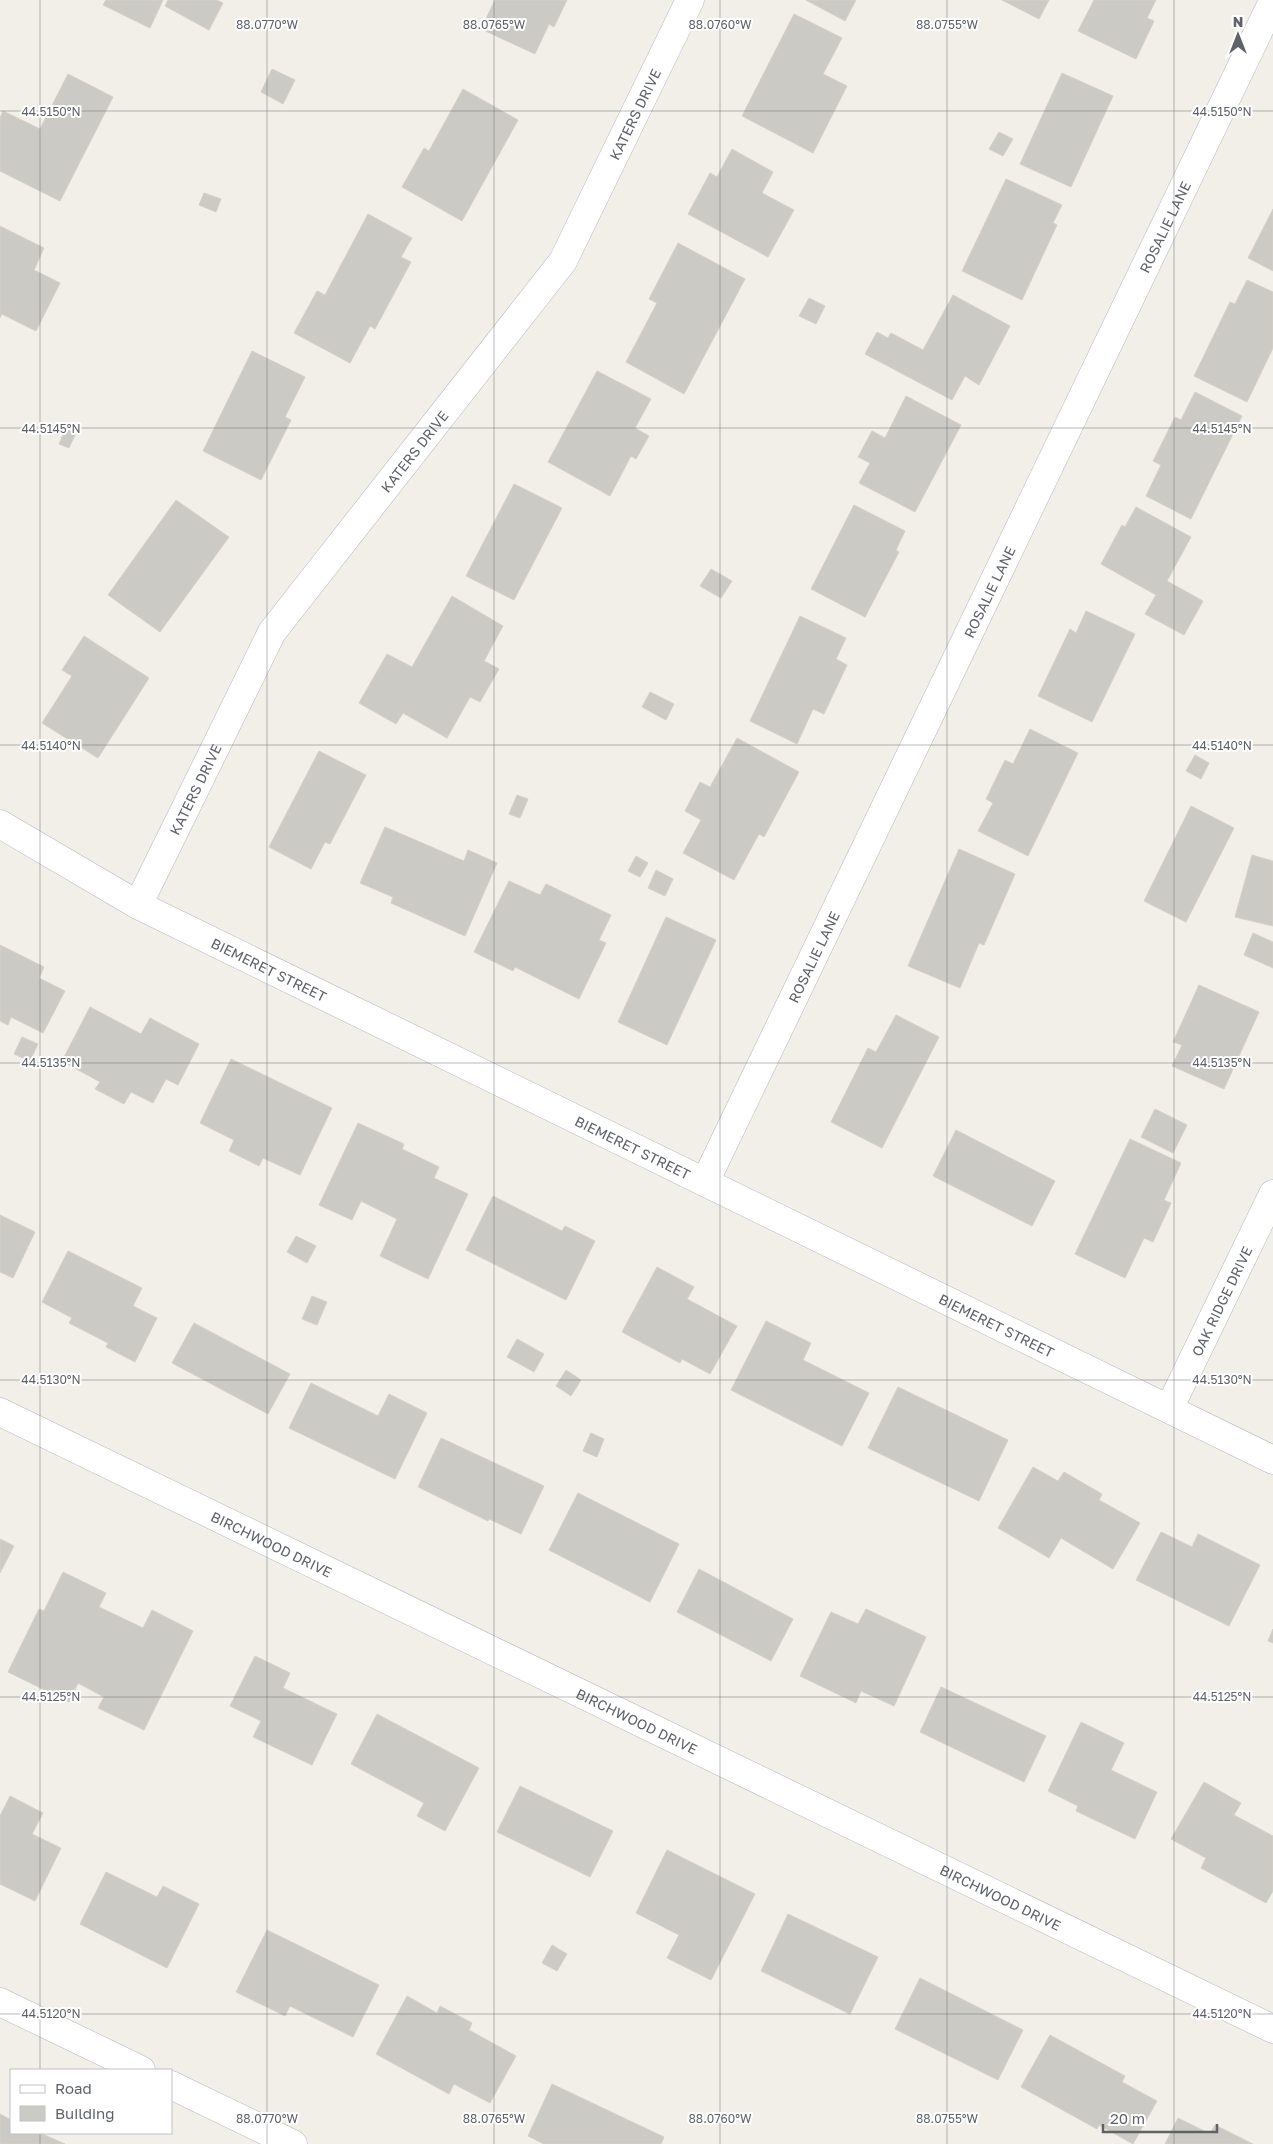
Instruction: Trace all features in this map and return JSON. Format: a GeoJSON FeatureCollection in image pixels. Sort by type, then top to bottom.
{"type":"FeatureCollection","features":[{"type":"Feature","properties":{"kind":"street","name":"KATERS DRIVE"},"geometry":{"type":"LineString","coordinates":[[138,905],[272,632],[563,261],[690,0]]}},
{"type":"Feature","properties":{"kind":"street","name":"ROSALIE LANE"},"geometry":{"type":"LineString","coordinates":[[705,1182],[1273,0]]}},
{"type":"Feature","properties":{"kind":"street","name":"BIEMERET STREET"},"geometry":{"type":"LineString","coordinates":[[0,824],[138,905],[1273,1460]]}},
{"type":"Feature","properties":{"kind":"street","name":"OAK RIDGE DRIVE"},"geometry":{"type":"LineString","coordinates":[[1169,1409],[1273,1194]]}},
{"type":"Feature","properties":{"kind":"street","name":"BIRCHWOOD DRIVE"},"geometry":{"type":"LineString","coordinates":[[0,1412],[1273,2029]]}},
{"type":"Feature","properties":{"kind":"street"},"geometry":{"type":"LineString","coordinates":[[0,2002],[139,2069]]}},
{"type":"Feature","properties":{"kind":"street"},"geometry":{"type":"LineString","coordinates":[[172,2085],[293,2144]]}},
{"type":"Feature","properties":{"kind":"building"},"geometry":{"type":"Polygon","coordinates":[[[106,0],[163,0],[150,28],[103,5],[106,0]]]}},
{"type":"Feature","properties":{"kind":"building"},"geometry":{"type":"Polygon","coordinates":[[[168,0],[217,0],[223,3],[209,30],[165,6],[168,0]]]}},
{"type":"Feature","properties":{"kind":"building"},"geometry":{"type":"Polygon","coordinates":[[[495,0],[567,0],[554,27],[549,24],[535,54],[481,29],[495,0]]]}},
{"type":"Feature","properties":{"kind":"building"},"geometry":{"type":"Polygon","coordinates":[[[806,0],[856,0],[845,21],[806,0]]]}},
{"type":"Feature","properties":{"kind":"building"},"geometry":{"type":"Polygon","coordinates":[[[1002,0],[1049,0],[1039,19],[1002,0]]]}},
{"type":"Feature","properties":{"kind":"building"},"geometry":{"type":"Polygon","coordinates":[[[1094,0],[1156,0],[1147,18],[1154,21],[1136,59],[1078,31],[1094,0]]]}},
{"type":"Feature","properties":{"kind":"building"},"geometry":{"type":"Polygon","coordinates":[[[794,14],[842,38],[823,74],[847,86],[813,153],[742,116],[794,14]]]}},
{"type":"Feature","properties":{"kind":"building"},"geometry":{"type":"Polygon","coordinates":[[[272,69],[295,80],[283,104],[261,92],[272,69]]]}},
{"type":"Feature","properties":{"kind":"building"},"geometry":{"type":"Polygon","coordinates":[[[1062,73],[1113,96],[1071,187],[1020,164],[1062,73]]]}},
{"type":"Feature","properties":{"kind":"building"},"geometry":{"type":"Polygon","coordinates":[[[68,74],[113,97],[60,201],[0,171],[0,118],[3,111],[40,129],[68,74]]]}},
{"type":"Feature","properties":{"kind":"building"},"geometry":{"type":"Polygon","coordinates":[[[463,89],[518,120],[462,221],[402,187],[424,148],[429,151],[463,89]]]}},
{"type":"Feature","properties":{"kind":"building"},"geometry":{"type":"Polygon","coordinates":[[[999,132],[1013,139],[1003,156],[989,149],[999,132]]]}},
{"type":"Feature","properties":{"kind":"building"},"geometry":{"type":"Polygon","coordinates":[[[732,149],[773,172],[762,193],[794,210],[768,257],[688,214],[710,173],[717,177],[732,149]]]}},
{"type":"Feature","properties":{"kind":"building"},"geometry":{"type":"Polygon","coordinates":[[[1006,179],[1062,205],[1053,223],[1057,225],[1022,300],[962,271],[1006,179]]]}},
{"type":"Feature","properties":{"kind":"building"},"geometry":{"type":"Polygon","coordinates":[[[204,193],[221,199],[216,212],[199,205],[204,193]]]}},
{"type":"Feature","properties":{"kind":"building"},"geometry":{"type":"Polygon","coordinates":[[[1273,209],[1273,271],[1248,258],[1273,209]]]}},
{"type":"Feature","properties":{"kind":"building"},"geometry":{"type":"Polygon","coordinates":[[[368,214],[412,238],[401,257],[411,262],[375,329],[370,326],[350,363],[294,333],[317,291],[325,295],[368,214]]]}},
{"type":"Feature","properties":{"kind":"building"},"geometry":{"type":"Polygon","coordinates":[[[0,226],[44,248],[34,270],[60,283],[36,331],[2,314],[0,318],[0,226]]]}},
{"type":"Feature","properties":{"kind":"building"},"geometry":{"type":"Polygon","coordinates":[[[678,243],[745,279],[684,394],[626,362],[657,303],[649,299],[678,243]]]}},
{"type":"Feature","properties":{"kind":"building"},"geometry":{"type":"Polygon","coordinates":[[[1247,280],[1273,292],[1273,348],[1247,402],[1194,376],[1230,302],[1235,304],[1247,280]]]}},
{"type":"Feature","properties":{"kind":"building"},"geometry":{"type":"Polygon","coordinates":[[[953,295],[1010,326],[979,385],[965,376],[952,400],[865,354],[877,332],[888,338],[891,333],[923,350],[953,295]]]}},
{"type":"Feature","properties":{"kind":"building"},"geometry":{"type":"Polygon","coordinates":[[[809,298],[825,306],[816,324],[799,316],[809,298]]]}},
{"type":"Feature","properties":{"kind":"building"},"geometry":{"type":"Polygon","coordinates":[[[252,351],[305,377],[285,417],[291,420],[261,480],[203,451],[252,351]]]}},
{"type":"Feature","properties":{"kind":"building"},"geometry":{"type":"Polygon","coordinates":[[[597,371],[651,399],[635,428],[649,436],[636,459],[631,456],[610,496],[548,462],[597,371]]]}},
{"type":"Feature","properties":{"kind":"building"},"geometry":{"type":"Polygon","coordinates":[[[1195,392],[1242,416],[1191,519],[1146,496],[1161,465],[1153,461],[1175,417],[1181,420],[1195,392]]]}},
{"type":"Feature","properties":{"kind":"building"},"geometry":{"type":"Polygon","coordinates":[[[906,396],[961,425],[915,512],[859,483],[870,463],[858,457],[872,431],[885,438],[906,396]]]}},
{"type":"Feature","properties":{"kind":"building"},"geometry":{"type":"Polygon","coordinates":[[[66,428],[76,433],[69,448],[59,444],[66,428]]]}},
{"type":"Feature","properties":{"kind":"building"},"geometry":{"type":"Polygon","coordinates":[[[514,484],[562,508],[514,600],[466,576],[514,484]]]}},
{"type":"Feature","properties":{"kind":"building"},"geometry":{"type":"Polygon","coordinates":[[[176,500],[229,537],[160,632],[108,595],[176,500]]]}},
{"type":"Feature","properties":{"kind":"building"},"geometry":{"type":"Polygon","coordinates":[[[854,505],[905,531],[896,550],[899,552],[865,617],[811,589],[854,505]]]}},
{"type":"Feature","properties":{"kind":"building"},"geometry":{"type":"Polygon","coordinates":[[[1136,507],[1191,537],[1167,581],[1203,601],[1184,635],[1145,614],[1156,595],[1101,564],[1122,525],[1125,527],[1136,507]]]}},
{"type":"Feature","properties":{"kind":"building"},"geometry":{"type":"Polygon","coordinates":[[[711,569],[732,581],[721,598],[700,586],[711,569]]]}},
{"type":"Feature","properties":{"kind":"building"},"geometry":{"type":"Polygon","coordinates":[[[452,596],[503,626],[484,661],[499,669],[480,702],[470,697],[447,738],[403,713],[396,724],[359,703],[387,654],[412,667],[452,596]]]}},
{"type":"Feature","properties":{"kind":"building"},"geometry":{"type":"Polygon","coordinates":[[[1086,611],[1135,634],[1092,722],[1038,696],[1070,629],[1076,633],[1086,611]]]}},
{"type":"Feature","properties":{"kind":"building"},"geometry":{"type":"Polygon","coordinates":[[[800,616],[846,638],[836,659],[847,665],[824,714],[813,709],[797,744],[750,721],[800,616]]]}},
{"type":"Feature","properties":{"kind":"building"},"geometry":{"type":"Polygon","coordinates":[[[84,636],[149,678],[98,758],[42,723],[72,676],[62,670],[84,636]]]}},
{"type":"Feature","properties":{"kind":"building"},"geometry":{"type":"Polygon","coordinates":[[[650,692],[674,704],[666,720],[642,707],[650,692]]]}},
{"type":"Feature","properties":{"kind":"building"},"geometry":{"type":"Polygon","coordinates":[[[1030,729],[1078,753],[1028,856],[978,831],[993,803],[986,799],[1005,760],[1013,764],[1030,729]]]}},
{"type":"Feature","properties":{"kind":"building"},"geometry":{"type":"Polygon","coordinates":[[[737,738],[799,772],[764,837],[759,834],[734,880],[683,853],[701,820],[685,811],[700,782],[710,787],[737,738]]]}},
{"type":"Feature","properties":{"kind":"building"},"geometry":{"type":"Polygon","coordinates":[[[319,751],[366,775],[330,844],[325,842],[311,869],[269,847],[319,751]]]}},
{"type":"Feature","properties":{"kind":"building"},"geometry":{"type":"Polygon","coordinates":[[[1195,755],[1209,763],[1201,779],[1186,771],[1195,755]]]}},
{"type":"Feature","properties":{"kind":"building"},"geometry":{"type":"Polygon","coordinates":[[[517,795],[528,799],[520,818],[509,814],[517,795]]]}},
{"type":"Feature","properties":{"kind":"building"},"geometry":{"type":"Polygon","coordinates":[[[1191,806],[1234,828],[1186,922],[1144,901],[1191,806]]]}},
{"type":"Feature","properties":{"kind":"building"},"geometry":{"type":"Polygon","coordinates":[[[385,827],[464,861],[468,850],[497,863],[465,936],[391,903],[393,897],[360,883],[385,827]]]}},
{"type":"Feature","properties":{"kind":"building"},"geometry":{"type":"Polygon","coordinates":[[[959,849],[1015,874],[984,945],[979,943],[960,988],[908,966],[959,849]]]}},
{"type":"Feature","properties":{"kind":"building"},"geometry":{"type":"Polygon","coordinates":[[[1252,855],[1273,861],[1273,926],[1235,917],[1252,855]]]}},
{"type":"Feature","properties":{"kind":"building"},"geometry":{"type":"Polygon","coordinates":[[[636,856],[648,863],[640,877],[628,871],[636,856]]]}},
{"type":"Feature","properties":{"kind":"building"},"geometry":{"type":"Polygon","coordinates":[[[656,870],[673,879],[665,896],[648,888],[656,870]]]}},
{"type":"Feature","properties":{"kind":"building"},"geometry":{"type":"Polygon","coordinates":[[[509,881],[540,895],[546,884],[611,915],[599,940],[606,943],[579,999],[515,967],[513,971],[474,952],[509,881]]]}},
{"type":"Feature","properties":{"kind":"building"},"geometry":{"type":"Polygon","coordinates":[[[666,917],[716,940],[667,1045],[618,1022],[666,917]]]}},
{"type":"Feature","properties":{"kind":"building"},"geometry":{"type":"Polygon","coordinates":[[[1253,933],[1273,942],[1273,968],[1244,955],[1253,933]]]}},
{"type":"Feature","properties":{"kind":"building"},"geometry":{"type":"Polygon","coordinates":[[[0,945],[44,967],[39,978],[65,991],[43,1033],[11,1017],[8,1025],[0,1021],[0,945]]]}},
{"type":"Feature","properties":{"kind":"building"},"geometry":{"type":"Polygon","coordinates":[[[1199,985],[1259,1012],[1224,1089],[1172,1066],[1182,1045],[1173,1042],[1199,985]]]}},
{"type":"Feature","properties":{"kind":"building"},"geometry":{"type":"Polygon","coordinates":[[[90,1007],[141,1034],[150,1018],[199,1044],[178,1085],[166,1079],[153,1103],[131,1092],[124,1104],[95,1089],[100,1082],[62,1061],[90,1007]]]}},
{"type":"Feature","properties":{"kind":"building"},"geometry":{"type":"Polygon","coordinates":[[[896,1015],[939,1037],[882,1148],[831,1122],[868,1048],[876,1052],[896,1015]]]}},
{"type":"Feature","properties":{"kind":"building"},"geometry":{"type":"Polygon","coordinates":[[[22,1037],[38,1044],[30,1061],[14,1054],[22,1037]]]}},
{"type":"Feature","properties":{"kind":"building"},"geometry":{"type":"Polygon","coordinates":[[[231,1059],[332,1108],[300,1175],[263,1158],[259,1166],[229,1151],[234,1140],[200,1123],[231,1059]]]}},
{"type":"Feature","properties":{"kind":"building"},"geometry":{"type":"Polygon","coordinates":[[[1155,1109],[1187,1125],[1173,1153],[1141,1137],[1155,1109]]]}},
{"type":"Feature","properties":{"kind":"building"},"geometry":{"type":"Polygon","coordinates":[[[358,1123],[404,1144],[402,1149],[439,1167],[434,1178],[468,1194],[428,1279],[380,1256],[397,1219],[361,1201],[352,1220],[319,1205],[358,1123]]]}},
{"type":"Feature","properties":{"kind":"building"},"geometry":{"type":"Polygon","coordinates":[[[956,1130],[1055,1181],[1032,1226],[933,1176],[956,1130]]]}},
{"type":"Feature","properties":{"kind":"building"},"geometry":{"type":"Polygon","coordinates":[[[1130,1139],[1181,1163],[1164,1200],[1171,1203],[1153,1242],[1144,1238],[1125,1278],[1075,1254],[1130,1139]]]}},
{"type":"Feature","properties":{"kind":"building"},"geometry":{"type":"Polygon","coordinates":[[[493,1196],[562,1231],[565,1226],[595,1241],[566,1300],[466,1250],[493,1196]]]}},
{"type":"Feature","properties":{"kind":"building"},"geometry":{"type":"Polygon","coordinates":[[[0,1215],[35,1232],[13,1278],[0,1272],[0,1215]]]}},
{"type":"Feature","properties":{"kind":"building"},"geometry":{"type":"Polygon","coordinates":[[[296,1236],[316,1246],[307,1263],[287,1252],[296,1236]]]}},
{"type":"Feature","properties":{"kind":"building"},"geometry":{"type":"Polygon","coordinates":[[[68,1251],[142,1288],[133,1306],[157,1318],[135,1362],[106,1347],[108,1343],[69,1323],[72,1318],[42,1302],[68,1251]]]}},
{"type":"Feature","properties":{"kind":"building"},"geometry":{"type":"Polygon","coordinates":[[[657,1267],[694,1287],[687,1299],[737,1326],[710,1374],[682,1359],[680,1363],[622,1332],[657,1267]]]}},
{"type":"Feature","properties":{"kind":"building"},"geometry":{"type":"Polygon","coordinates":[[[312,1296],[327,1302],[317,1325],[302,1319],[312,1296]]]}},
{"type":"Feature","properties":{"kind":"building"},"geometry":{"type":"Polygon","coordinates":[[[766,1321],[811,1343],[803,1360],[869,1393],[842,1446],[731,1390],[766,1321]]]}},
{"type":"Feature","properties":{"kind":"building"},"geometry":{"type":"Polygon","coordinates":[[[194,1323],[290,1374],[268,1414],[172,1363],[194,1323]]]}},
{"type":"Feature","properties":{"kind":"building"},"geometry":{"type":"Polygon","coordinates":[[[517,1339],[544,1354],[534,1372],[507,1357],[517,1339]]]}},
{"type":"Feature","properties":{"kind":"building"},"geometry":{"type":"Polygon","coordinates":[[[566,1370],[581,1380],[571,1396],[556,1386],[566,1370]]]}},
{"type":"Feature","properties":{"kind":"building"},"geometry":{"type":"Polygon","coordinates":[[[311,1383],[378,1416],[389,1394],[427,1413],[395,1479],[289,1428],[311,1383]]]}},
{"type":"Feature","properties":{"kind":"building"},"geometry":{"type":"Polygon","coordinates":[[[898,1387],[1008,1440],[979,1501],[868,1448],[898,1387]]]}},
{"type":"Feature","properties":{"kind":"building"},"geometry":{"type":"Polygon","coordinates":[[[591,1433],[604,1439],[597,1457],[583,1451],[591,1433]]]}},
{"type":"Feature","properties":{"kind":"building"},"geometry":{"type":"Polygon","coordinates":[[[441,1438],[544,1486],[521,1534],[489,1519],[488,1521],[418,1487],[441,1438]]]}},
{"type":"Feature","properties":{"kind":"building"},"geometry":{"type":"Polygon","coordinates":[[[1033,1467],[1058,1481],[1064,1472],[1102,1494],[1099,1500],[1140,1523],[1113,1569],[1061,1538],[1049,1558],[998,1528],[1033,1467]]]}},
{"type":"Feature","properties":{"kind":"building"},"geometry":{"type":"Polygon","coordinates":[[[578,1493],[679,1544],[650,1602],[549,1550],[578,1493]]]}},
{"type":"Feature","properties":{"kind":"building"},"geometry":{"type":"Polygon","coordinates":[[[1161,1532],[1192,1547],[1198,1534],[1260,1565],[1229,1626],[1136,1580],[1161,1532]]]}},
{"type":"Feature","properties":{"kind":"building"},"geometry":{"type":"Polygon","coordinates":[[[0,1539],[14,1546],[0,1573],[0,1539]]]}},
{"type":"Feature","properties":{"kind":"building"},"geometry":{"type":"Polygon","coordinates":[[[699,1569],[793,1619],[771,1661],[677,1612],[699,1569]]]}},
{"type":"Feature","properties":{"kind":"building"},"geometry":{"type":"Polygon","coordinates":[[[63,1572],[106,1593],[99,1607],[143,1628],[152,1610],[193,1631],[144,1730],[98,1708],[104,1697],[78,1683],[69,1702],[8,1672],[39,1609],[44,1611],[63,1572]]]}},
{"type":"Feature","properties":{"kind":"building"},"geometry":{"type":"Polygon","coordinates":[[[866,1609],[926,1637],[894,1706],[861,1691],[856,1703],[800,1676],[831,1612],[858,1624],[866,1609]]]}},
{"type":"Feature","properties":{"kind":"building"},"geometry":{"type":"Polygon","coordinates":[[[1273,1629],[1273,1643],[1268,1641],[1273,1629]]]}},
{"type":"Feature","properties":{"kind":"building"},"geometry":{"type":"Polygon","coordinates":[[[255,1656],[290,1673],[283,1688],[337,1714],[312,1765],[253,1737],[261,1721],[230,1706],[255,1656]]]}},
{"type":"Feature","properties":{"kind":"building"},"geometry":{"type":"Polygon","coordinates":[[[941,1687],[1046,1736],[1024,1782],[920,1732],[941,1687]]]}},
{"type":"Feature","properties":{"kind":"building"},"geometry":{"type":"Polygon","coordinates":[[[377,1714],[479,1768],[445,1831],[417,1816],[424,1803],[351,1764],[377,1714]]]}},
{"type":"Feature","properties":{"kind":"building"},"geometry":{"type":"Polygon","coordinates":[[[1081,1722],[1124,1743],[1111,1770],[1157,1792],[1135,1839],[1076,1811],[1078,1806],[1048,1791],[1081,1722]]]}},
{"type":"Feature","properties":{"kind":"building"},"geometry":{"type":"Polygon","coordinates":[[[1204,1782],[1241,1803],[1234,1815],[1273,1836],[1273,1891],[1266,1903],[1201,1868],[1206,1858],[1171,1839],[1204,1782]]]}},
{"type":"Feature","properties":{"kind":"building"},"geometry":{"type":"Polygon","coordinates":[[[520,1786],[613,1831],[590,1877],[497,1832],[520,1786]]]}},
{"type":"Feature","properties":{"kind":"building"},"geometry":{"type":"Polygon","coordinates":[[[10,1796],[43,1813],[32,1834],[61,1848],[35,1901],[0,1884],[0,1816],[10,1796]]]}},
{"type":"Feature","properties":{"kind":"building"},"geometry":{"type":"Polygon","coordinates":[[[667,1850],[755,1894],[711,1980],[667,1958],[679,1935],[636,1913],[667,1850]]]}},
{"type":"Feature","properties":{"kind":"building"},"geometry":{"type":"Polygon","coordinates":[[[106,1872],[157,1897],[163,1886],[199,1904],[167,1968],[80,1924],[106,1872]]]}},
{"type":"Feature","properties":{"kind":"building"},"geometry":{"type":"Polygon","coordinates":[[[788,1914],[878,1957],[850,2014],[761,1971],[788,1914]]]}},
{"type":"Feature","properties":{"kind":"building"},"geometry":{"type":"Polygon","coordinates":[[[267,1930],[379,1985],[353,2037],[290,2006],[285,2016],[236,1992],[267,1930]]]}},
{"type":"Feature","properties":{"kind":"building"},"geometry":{"type":"Polygon","coordinates":[[[552,1945],[567,1954],[557,1971],[542,1963],[552,1945]]]}},
{"type":"Feature","properties":{"kind":"building"},"geometry":{"type":"Polygon","coordinates":[[[920,1978],[1023,2030],[998,2080],[895,2029],[920,1978]]]}},
{"type":"Feature","properties":{"kind":"building"},"geometry":{"type":"Polygon","coordinates":[[[407,1996],[437,2013],[440,2006],[472,2023],[469,2030],[516,2056],[490,2103],[454,2084],[449,2094],[376,2054],[407,1996]]]}},
{"type":"Feature","properties":{"kind":"building"},"geometry":{"type":"Polygon","coordinates":[[[1050,2035],[1125,2076],[1122,2082],[1157,2101],[1133,2144],[1099,2125],[1097,2129],[1021,2087],[1050,2035]]]}},
{"type":"Feature","properties":{"kind":"building"},"geometry":{"type":"Polygon","coordinates":[[[552,2084],[664,2137],[661,2144],[544,2144],[528,2136],[552,2084]]]}},
{"type":"Feature","properties":{"kind":"building"},"geometry":{"type":"Polygon","coordinates":[[[0,2114],[10,2119],[10,2134],[42,2134],[65,2144],[0,2144],[0,2114]]]}},
{"type":"Feature","properties":{"kind":"building"},"geometry":{"type":"Polygon","coordinates":[[[1178,2118],[1210,2134],[1215,2125],[1253,2144],[1165,2144],[1178,2118]]]}}]}
